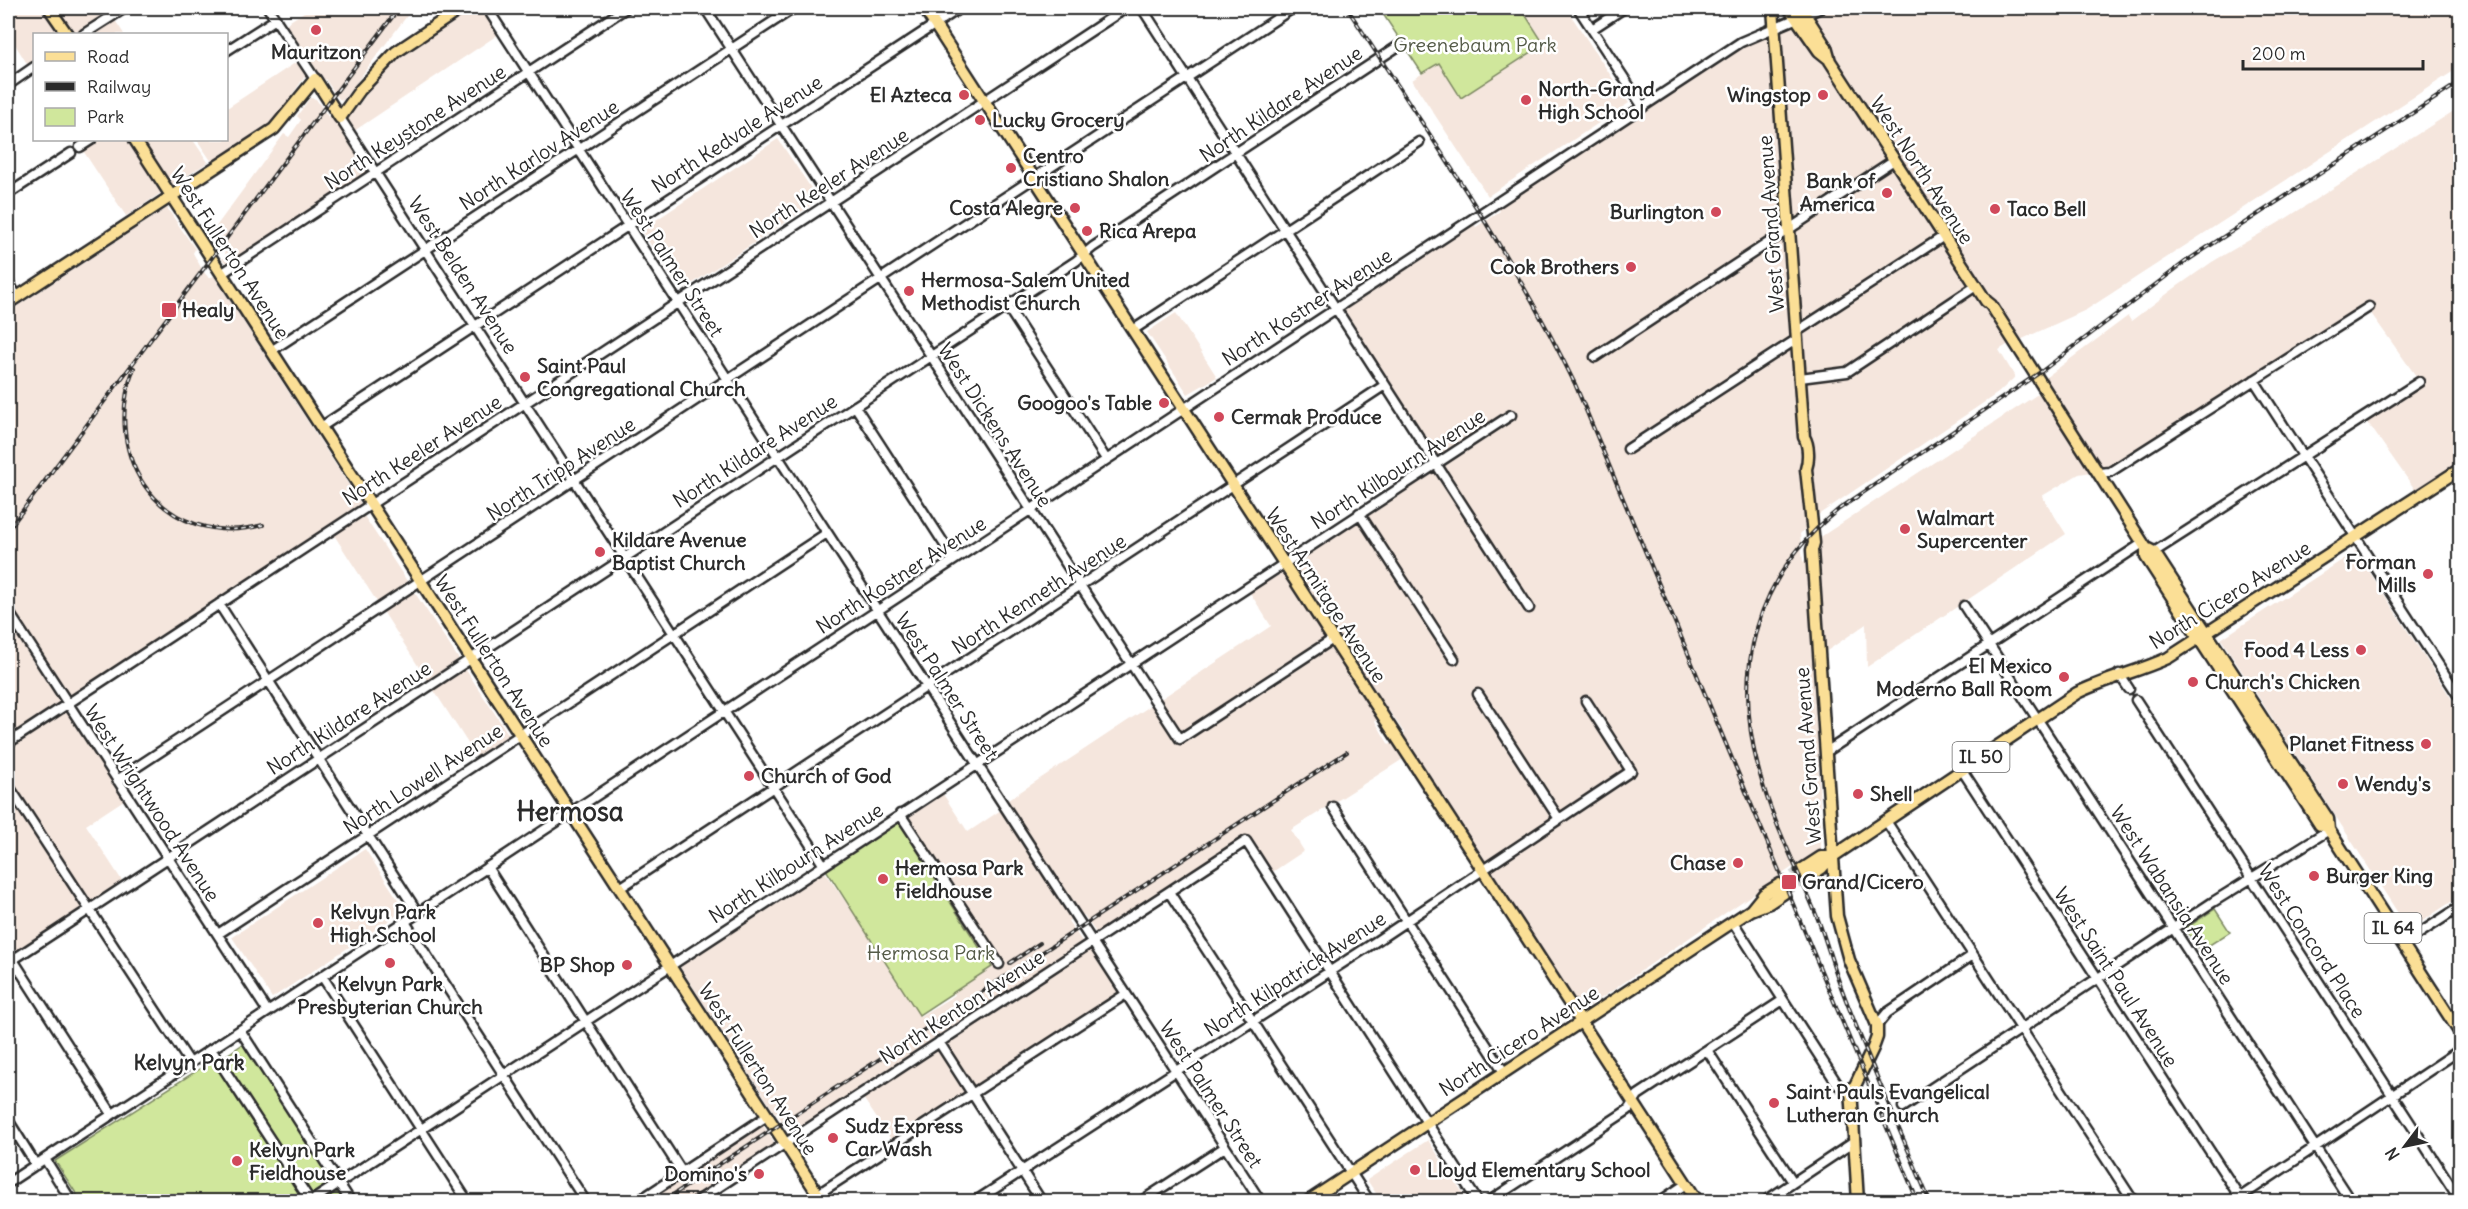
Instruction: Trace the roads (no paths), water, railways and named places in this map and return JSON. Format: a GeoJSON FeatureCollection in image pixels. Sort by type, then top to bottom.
{"type":"FeatureCollection","features":[{"type":"Feature","properties":{"kind":"main road"},"geometry":{"type":"LineString","coordinates":[[49,8],[66,33]]}},
{"type":"Feature","properties":{"kind":"main road"},"geometry":{"type":"LineString","coordinates":[[340,118],[360,90],[396,52],[462,8]]}},
{"type":"Feature","properties":{"kind":"main road","name":"West Armitage Avenue"},"geometry":{"type":"LineString","coordinates":[[924,8],[1698,1202]]}},
{"type":"Feature","properties":{"kind":"main road","name":"West Grand Avenue"},"geometry":{"type":"LineString","coordinates":[[1773,8],[1804,437],[1801,443],[1801,454],[1802,465],[1806,469],[1809,520],[1806,526],[1808,544],[1812,550],[1837,916],[1844,944],[1877,1025]]}},
{"type":"Feature","properties":{"kind":"main road","name":"West North Avenue"},"geometry":{"type":"LineString","coordinates":[[1789,8],[1801,14],[1819,51],[1829,59],[1944,236],[1986,301],[1986,308],[2059,421],[2067,426],[2148,548],[2146,557],[2203,636],[2320,825],[2328,829],[2403,944],[2457,1019],[2460,1033]]}},
{"type":"Feature","properties":{"kind":"main road"},"geometry":{"type":"LineString","coordinates":[[8,303],[274,129],[315,79]]}},
{"type":"Feature","properties":{"kind":"main road","name":"West Belden Avenue"},"geometry":{"type":"LineString","coordinates":[[315,79],[340,118]]}},
{"type":"Feature","properties":{"kind":"main road","name":"West Fullerton Avenue"},"geometry":{"type":"LineString","coordinates":[[136,141],[820,1198]]}},
{"type":"Feature","properties":{"kind":"main road","name":"North Cicero Avenue"},"geometry":{"type":"LineString","coordinates":[[1803,874],[1821,857],[1832,857],[2077,693],[2119,674],[2151,666],[2168,658],[2460,469]]}},
{"type":"Feature","properties":{"kind":"main road","name":"North Cicero Avenue"},"geometry":{"type":"LineString","coordinates":[[1307,1202],[1751,910],[1764,894],[1782,888]]}},
{"type":"Feature","properties":{"kind":"main road"},"geometry":{"type":"LineString","coordinates":[[1858,1202],[1851,1082],[1877,1025]]}},
{"type":"Feature","properties":{"kind":"street"},"geometry":{"type":"LineString","coordinates":[[86,33],[125,8]]}},
{"type":"Feature","properties":{"kind":"street","name":"West Belden Avenue"},"geometry":{"type":"LineString","coordinates":[[268,8],[315,79]]}},
{"type":"Feature","properties":{"kind":"street","name":"West Palmer Street"},"geometry":{"type":"LineString","coordinates":[[487,8],[1261,1202]]}},
{"type":"Feature","properties":{"kind":"street","name":"North Keystone Avenue"},"geometry":{"type":"LineString","coordinates":[[221,274],[626,8]]}},
{"type":"Feature","properties":{"kind":"street","name":"West Dickens Avenue"},"geometry":{"type":"LineString","coordinates":[[705,8],[1180,739],[1333,639]]}},
{"type":"Feature","properties":{"kind":"street","name":"North Karlov Avenue"},"geometry":{"type":"LineString","coordinates":[[272,351],[794,8]]}},
{"type":"Feature","properties":{"kind":"street","name":"North Kedvale Avenue"},"geometry":{"type":"LineString","coordinates":[[321,427],[960,8]]}},
{"type":"Feature","properties":{"kind":"street","name":"North Keeler Avenue"},"geometry":{"type":"LineString","coordinates":[[8,743],[1126,8]]}},
{"type":"Feature","properties":{"kind":"street"},"geometry":{"type":"LineString","coordinates":[[1142,8],[1529,608]]}},
{"type":"Feature","properties":{"kind":"street","name":"North Tripp Avenue"},"geometry":{"type":"LineString","coordinates":[[117,780],[1293,8]]}},
{"type":"Feature","properties":{"kind":"street"},"geometry":{"type":"LineString","coordinates":[[1578,8],[1642,107]]}},
{"type":"Feature","properties":{"kind":"street"},"geometry":{"type":"LineString","coordinates":[[1592,28],[1624,8]]}},
{"type":"Feature","properties":{"kind":"street","name":"North Kostner Avenue"},"geometry":{"type":"LineString","coordinates":[[8,1184],[1741,42],[1801,14],[1821,8]]}},
{"type":"Feature","properties":{"kind":"street"},"geometry":{"type":"LineString","coordinates":[[228,50],[276,19]]}},
{"type":"Feature","properties":{"kind":"street","name":"North Kildare Avenue"},"geometry":{"type":"LineString","coordinates":[[9,958],[89,909],[1008,306],[1400,45]]}},
{"type":"Feature","properties":{"kind":"street"},"geometry":{"type":"LineString","coordinates":[[8,85],[33,68]]}},
{"type":"Feature","properties":{"kind":"street","name":"West Belden Avenue"},"geometry":{"type":"LineString","coordinates":[[340,118],[823,864]]}},
{"type":"Feature","properties":{"kind":"street"},"geometry":{"type":"LineString","coordinates":[[80,147],[90,141]]}},
{"type":"Feature","properties":{"kind":"street"},"geometry":{"type":"LineString","coordinates":[[1133,330],[1419,142]]}},
{"type":"Feature","properties":{"kind":"street"},"geometry":{"type":"LineString","coordinates":[[8,194],[70,153]]}},
{"type":"Feature","properties":{"kind":"street"},"geometry":{"type":"LineString","coordinates":[[1595,357],[1894,160]]}},
{"type":"Feature","properties":{"kind":"street"},"geometry":{"type":"LineString","coordinates":[[1628,449],[1944,236]]}},
{"type":"Feature","properties":{"kind":"street"},"geometry":{"type":"LineString","coordinates":[[8,281],[17,297]]}},
{"type":"Feature","properties":{"kind":"street"},"geometry":{"type":"LineString","coordinates":[[1800,378],[1847,372],[1976,286]]}},
{"type":"Feature","properties":{"kind":"street"},"geometry":{"type":"LineString","coordinates":[[1008,306],[1106,459]]}},
{"type":"Feature","properties":{"kind":"street"},"geometry":{"type":"LineString","coordinates":[[2098,473],[2110,472],[2369,307]]}},
{"type":"Feature","properties":{"kind":"street"},"geometry":{"type":"LineString","coordinates":[[2254,380],[2459,693]]}},
{"type":"Feature","properties":{"kind":"street"},"geometry":{"type":"LineString","coordinates":[[1826,752],[1989,644],[2304,457],[2419,382]]}},
{"type":"Feature","properties":{"kind":"street","name":"North Kenneth Avenue"},"geometry":{"type":"LineString","coordinates":[[620,888],[1385,385]]}},
{"type":"Feature","properties":{"kind":"street"},"geometry":{"type":"LineString","coordinates":[[855,406],[954,560]]}},
{"type":"Feature","properties":{"kind":"street","name":"North Kilbourn Avenue"},"geometry":{"type":"LineString","coordinates":[[310,1201],[1511,415]]}},
{"type":"Feature","properties":{"kind":"street"},"geometry":{"type":"LineString","coordinates":[[1359,513],[1454,659]]}},
{"type":"Feature","properties":{"kind":"street","name":"North Lowell Avenue"},"geometry":{"type":"LineString","coordinates":[[218,934],[827,533]]}},
{"type":"Feature","properties":{"kind":"street"},"geometry":{"type":"LineString","coordinates":[[219,604],[418,913]]}},
{"type":"Feature","properties":{"kind":"street","name":"West Wabansia Avenue"},"geometry":{"type":"LineString","coordinates":[[1965,606],[2351,1202]]}},
{"type":"Feature","properties":{"kind":"street","name":"West Wrightwood Avenue"},"geometry":{"type":"LineString","coordinates":[[8,611],[268,1012]]}},
{"type":"Feature","properties":{"kind":"street"},"geometry":{"type":"LineString","coordinates":[[2119,674],[2129,689]]}},
{"type":"Feature","properties":{"kind":"street"},"geometry":{"type":"LineString","coordinates":[[1478,694],[1559,819]]}},
{"type":"Feature","properties":{"kind":"street","name":"North Kilpatrick Avenue"},"geometry":{"type":"LineString","coordinates":[[974,1202],[1329,972],[1631,771],[1586,700]]}},
{"type":"Feature","properties":{"kind":"street","name":"West Concord Place"},"geometry":{"type":"LineString","coordinates":[[2136,700],[2460,1200]]}},
{"type":"Feature","properties":{"kind":"street","name":"West Saint Paul Avenue"},"geometry":{"type":"LineString","coordinates":[[1962,770],[2239,1200]]}},
{"type":"Feature","properties":{"kind":"street"},"geometry":{"type":"LineString","coordinates":[[8,785],[190,1063]]}},
{"type":"Feature","properties":{"kind":"street"},"geometry":{"type":"LineString","coordinates":[[1333,807],[1504,1072]]}},
{"type":"Feature","properties":{"kind":"street"},"geometry":{"type":"LineString","coordinates":[[900,814],[999,964]]}},
{"type":"Feature","properties":{"kind":"street"},"geometry":{"type":"LineString","coordinates":[[1886,821],[2134,1202]]}},
{"type":"Feature","properties":{"kind":"street"},"geometry":{"type":"LineString","coordinates":[[1903,1107],[2328,829]]}},
{"type":"Feature","properties":{"kind":"street","name":"North Kenton Avenue"},"geometry":{"type":"LineString","coordinates":[[700,1200],[1245,841],[1329,972]]}},
{"type":"Feature","properties":{"kind":"street"},"geometry":{"type":"LineString","coordinates":[[487,867],[682,1172]]}},
{"type":"Feature","properties":{"kind":"street"},"geometry":{"type":"LineString","coordinates":[[1169,892],[1370,1202]]}},
{"type":"Feature","properties":{"kind":"street"},"geometry":{"type":"LineString","coordinates":[[2403,944],[2460,907]]}},
{"type":"Feature","properties":{"kind":"street"},"geometry":{"type":"LineString","coordinates":[[405,922],[586,1202]]}},
{"type":"Feature","properties":{"kind":"street"},"geometry":{"type":"LineString","coordinates":[[1733,922],[1838,1085],[1851,1094]]}},
{"type":"Feature","properties":{"kind":"street"},"geometry":{"type":"LineString","coordinates":[[1877,1025],[1887,1013],[1973,955]]}},
{"type":"Feature","properties":{"kind":"street"},"geometry":{"type":"LineString","coordinates":[[9,958],[112,1114]]}},
{"type":"Feature","properties":{"kind":"street"},"geometry":{"type":"LineString","coordinates":[[1329,972],[1478,1202]]}},
{"type":"Feature","properties":{"kind":"street"},"geometry":{"type":"LineString","coordinates":[[322,976],[468,1202]]}},
{"type":"Feature","properties":{"kind":"street"},"geometry":{"type":"LineString","coordinates":[[820,1198],[972,1094],[1126,994]]}},
{"type":"Feature","properties":{"kind":"street"},"geometry":{"type":"LineString","coordinates":[[1488,1202],[1628,1110],[1638,1095],[1784,1000]]}},
{"type":"Feature","properties":{"kind":"street"},"geometry":{"type":"LineString","coordinates":[[240,1030],[351,1202]]}},
{"type":"Feature","properties":{"kind":"street"},"geometry":{"type":"LineString","coordinates":[[939,1042],[1042,1202]]}},
{"type":"Feature","properties":{"kind":"street"},"geometry":{"type":"LineString","coordinates":[[211,1049],[310,1201]]}},
{"type":"Feature","properties":{"kind":"street"},"geometry":{"type":"LineString","coordinates":[[1707,1050],[1793,1182]]}},
{"type":"Feature","properties":{"kind":"street"},"geometry":{"type":"LineString","coordinates":[[2239,1200],[2460,1050]]}},
{"type":"Feature","properties":{"kind":"street"},"geometry":{"type":"LineString","coordinates":[[637,1202],[767,1116]]}},
{"type":"Feature","properties":{"kind":"street"},"geometry":{"type":"LineString","coordinates":[[8,1120],[36,1165]]}},
{"type":"Feature","properties":{"kind":"street"},"geometry":{"type":"LineString","coordinates":[[1764,1202],[1854,1142]]}},
{"type":"Feature","properties":{"kind":"street"},"geometry":{"type":"LineString","coordinates":[[1140,1202],[1225,1147]]}},
{"type":"Feature","properties":{"kind":"street"},"geometry":{"type":"LineString","coordinates":[[45,1159],[72,1202]]}},
{"type":"Feature","properties":{"kind":"street"},"geometry":{"type":"LineString","coordinates":[[1659,1202],[1686,1184]]}},
{"type":"Feature","properties":{"kind":"tunnel"},"geometry":{"type":"LineString","coordinates":[[1780,884],[1801,870]]}},
{"type":"Feature","properties":{"kind":"tunnel"},"geometry":{"type":"LineString","coordinates":[[1784,893],[1805,879]]}},
{"type":"Feature","properties":{"kind":"railway"},"geometry":{"type":"LineString","coordinates":[[8,530],[399,8]]}},
{"type":"Feature","properties":{"kind":"railway"},"geometry":{"type":"LineString","coordinates":[[1347,8],[1496,239],[1575,384],[1918,1202]]}},
{"type":"Feature","properties":{"kind":"railway"},"geometry":{"type":"LineString","coordinates":[[1930,1202],[1851,1014],[1819,922],[1780,831],[1760,775],[1752,736],[1748,699],[1750,663],[1757,628],[1769,596],[1787,565],[1810,536],[1839,509],[2042,371],[2185,262],[2460,82]]}},
{"type":"Feature","properties":{"kind":"railway"},"geometry":{"type":"LineString","coordinates":[[134,368],[125,402],[125,434],[133,464],[148,490],[169,510],[196,524],[227,529],[263,525]]}},
{"type":"Feature","properties":{"kind":"railway"},"geometry":{"type":"LineString","coordinates":[[662,1202],[1347,752]]}},
{"type":"Feature","properties":{"kind":"railway"},"geometry":{"type":"LineString","coordinates":[[1010,963],[1040,943]]}},
{"type":"Feature","properties":{"kind":"place","name":"Mauritzon"},"geometry":{"type":"Point","coordinates":[316,30]}},
{"type":"Feature","properties":{"kind":"place","name":"El Azteca"},"geometry":{"type":"Point","coordinates":[964,95]}},
{"type":"Feature","properties":{"kind":"place","name":"Wingstop"},"geometry":{"type":"Point","coordinates":[1823,95]}},
{"type":"Feature","properties":{"kind":"place","name":"North-Grand High School"},"geometry":{"type":"Point","coordinates":[1526,100]}},
{"type":"Feature","properties":{"kind":"place","name":"Lucky Grocery"},"geometry":{"type":"Point","coordinates":[980,120]}},
{"type":"Feature","properties":{"kind":"place","name":"Centro Cristiano Shalon"},"geometry":{"type":"Point","coordinates":[1011,168]}},
{"type":"Feature","properties":{"kind":"place","name":"Bank of America"},"geometry":{"type":"Point","coordinates":[1887,193]}},
{"type":"Feature","properties":{"kind":"place","name":"Costa Alegre"},"geometry":{"type":"Point","coordinates":[1075,208]}},
{"type":"Feature","properties":{"kind":"place","name":"Taco Bell"},"geometry":{"type":"Point","coordinates":[1995,209]}},
{"type":"Feature","properties":{"kind":"place","name":"Burlington"},"geometry":{"type":"Point","coordinates":[1716,212]}},
{"type":"Feature","properties":{"kind":"place","name":"Rica Arepa"},"geometry":{"type":"Point","coordinates":[1087,231]}},
{"type":"Feature","properties":{"kind":"place","name":"Cook Brothers"},"geometry":{"type":"Point","coordinates":[1631,267]}},
{"type":"Feature","properties":{"kind":"place","name":"Hermosa-Salem United Methodist Church"},"geometry":{"type":"Point","coordinates":[909,291]}},
{"type":"Feature","properties":{"kind":"place","name":"Healy"},"geometry":{"type":"Point","coordinates":[169,310]}},
{"type":"Feature","properties":{"kind":"place","name":"Saint Paul Congregational Church"},"geometry":{"type":"Point","coordinates":[525,377]}},
{"type":"Feature","properties":{"kind":"place","name":"Googoo's Table"},"geometry":{"type":"Point","coordinates":[1164,403]}},
{"type":"Feature","properties":{"kind":"place","name":"Cermak Produce"},"geometry":{"type":"Point","coordinates":[1219,417]}},
{"type":"Feature","properties":{"kind":"place","name":"Walmart Supercenter"},"geometry":{"type":"Point","coordinates":[1905,529]}},
{"type":"Feature","properties":{"kind":"place","name":"Kildare Avenue Baptist Church"},"geometry":{"type":"Point","coordinates":[600,552]}},
{"type":"Feature","properties":{"kind":"place","name":"Forman Mills"},"geometry":{"type":"Point","coordinates":[2428,574]}},
{"type":"Feature","properties":{"kind":"place","name":"Food 4 Less"},"geometry":{"type":"Point","coordinates":[2361,650]}},
{"type":"Feature","properties":{"kind":"place","name":"El Mexico Moderno Ball Room"},"geometry":{"type":"Point","coordinates":[2064,677]}},
{"type":"Feature","properties":{"kind":"place","name":"Church's Chicken"},"geometry":{"type":"Point","coordinates":[2193,682]}},
{"type":"Feature","properties":{"kind":"place","name":"Planet Fitness"},"geometry":{"type":"Point","coordinates":[2426,744]}},
{"type":"Feature","properties":{"kind":"place","name":"Church of God"},"geometry":{"type":"Point","coordinates":[749,776]}},
{"type":"Feature","properties":{"kind":"place","name":"Wendy's"},"geometry":{"type":"Point","coordinates":[2343,784]}},
{"type":"Feature","properties":{"kind":"place","name":"Shell"},"geometry":{"type":"Point","coordinates":[1858,794]}},
{"type":"Feature","properties":{"kind":"place","name":"Chase"},"geometry":{"type":"Point","coordinates":[1738,863]}},
{"type":"Feature","properties":{"kind":"place","name":"Burger King"},"geometry":{"type":"Point","coordinates":[2314,876]}},
{"type":"Feature","properties":{"kind":"place","name":"Hermosa Park Fieldhouse"},"geometry":{"type":"Point","coordinates":[883,879]}},
{"type":"Feature","properties":{"kind":"place","name":"Grand/Cicero"},"geometry":{"type":"Point","coordinates":[1789,882]}},
{"type":"Feature","properties":{"kind":"place","name":"Kelvyn Park High School"},"geometry":{"type":"Point","coordinates":[318,923]}},
{"type":"Feature","properties":{"kind":"place","name":"Kelvyn Park Presbyterian Church"},"geometry":{"type":"Point","coordinates":[390,963]}},
{"type":"Feature","properties":{"kind":"place","name":"BP Shop"},"geometry":{"type":"Point","coordinates":[627,965]}},
{"type":"Feature","properties":{"kind":"place","name":"Saint Pauls Evangelical Lutheran Church"},"geometry":{"type":"Point","coordinates":[1774,1103]}},
{"type":"Feature","properties":{"kind":"place","name":"Sudz Express Car Wash"},"geometry":{"type":"Point","coordinates":[833,1138]}},
{"type":"Feature","properties":{"kind":"place","name":"Kelvyn Park Fieldhouse"},"geometry":{"type":"Point","coordinates":[237,1161]}},
{"type":"Feature","properties":{"kind":"place","name":"Lloyd Elementary School"},"geometry":{"type":"Point","coordinates":[1415,1170]}},
{"type":"Feature","properties":{"kind":"place","name":"Domino's"},"geometry":{"type":"Point","coordinates":[759,1174]}},
{"type":"Feature","properties":{"kind":"district","name":"Hermosa"},"geometry":{"type":"Point","coordinates":[570,812]}},
{"type":"Feature","properties":{"kind":"district","name":"Kelvyn Park"},"geometry":{"type":"Point","coordinates":[189,1063]}},
{"type":"Feature","properties":{"kind":"park label","name":"Greenebaum Park"},"geometry":{"type":"Point","coordinates":[1475,45]}},
{"type":"Feature","properties":{"kind":"park label","name":"Hermosa Park"},"geometry":{"type":"Point","coordinates":[931,953]}}]}
